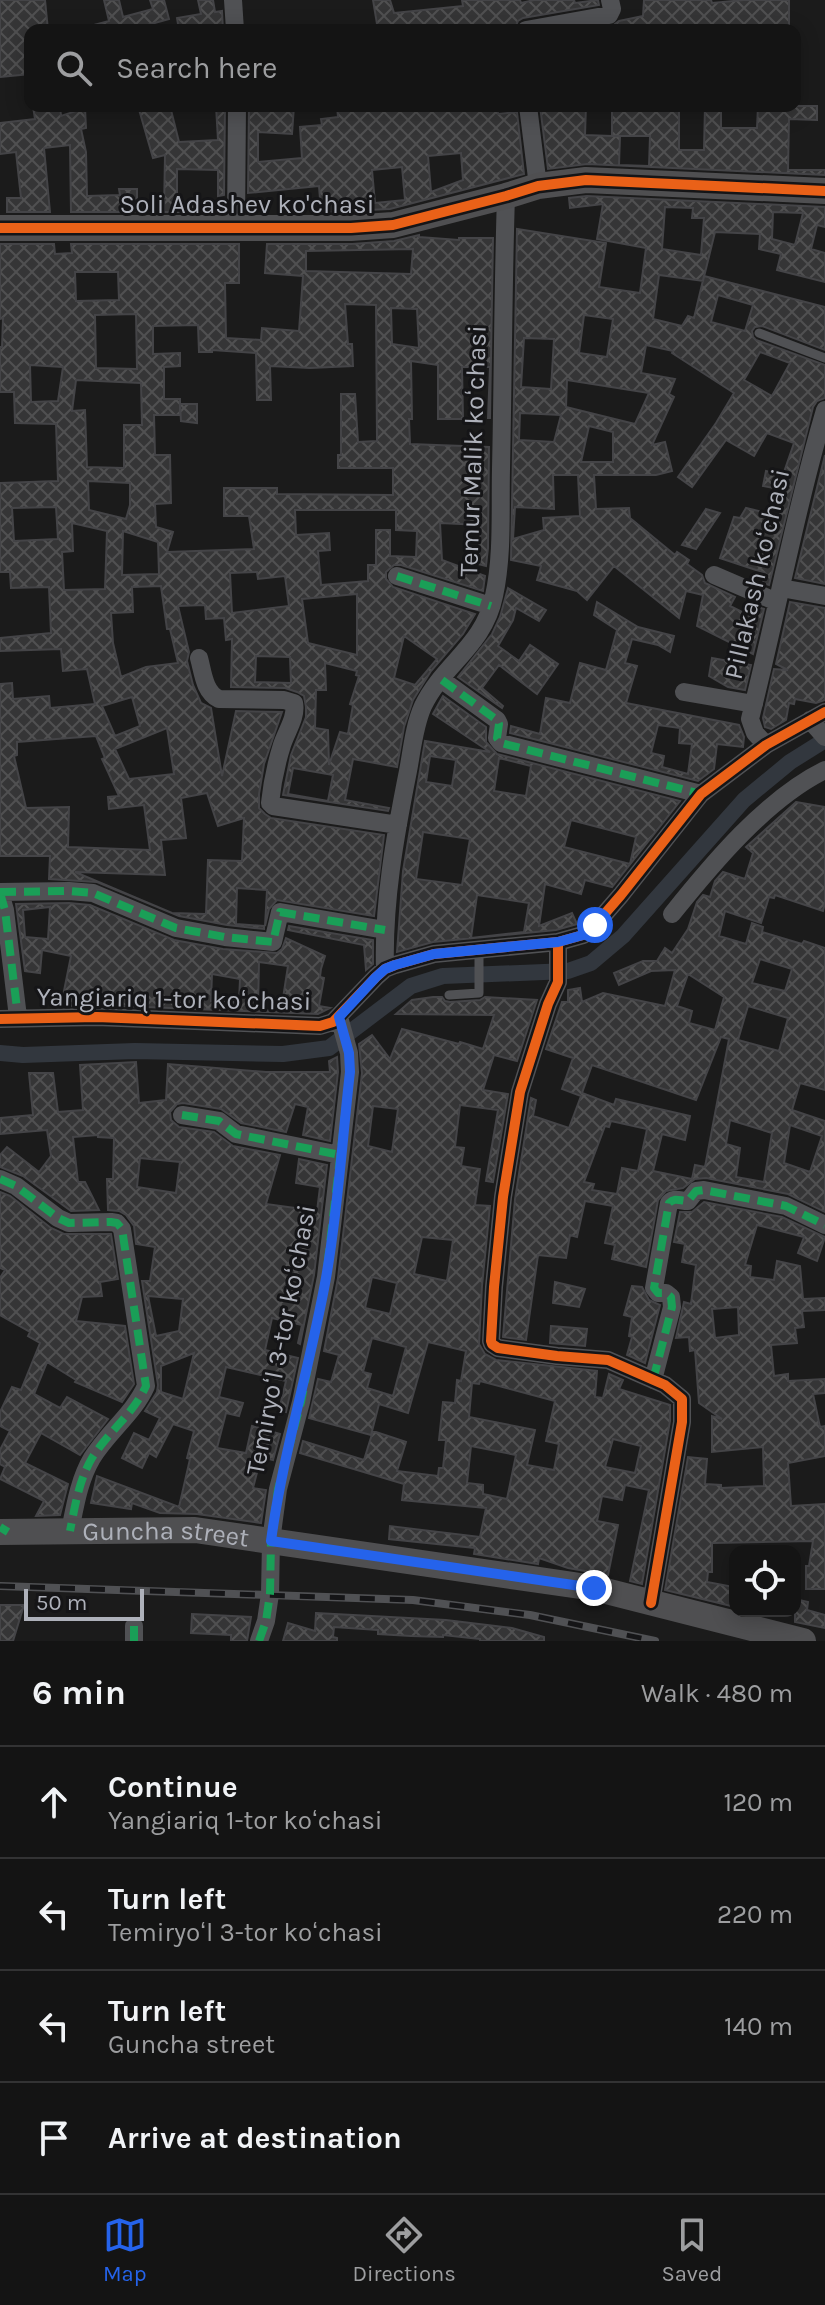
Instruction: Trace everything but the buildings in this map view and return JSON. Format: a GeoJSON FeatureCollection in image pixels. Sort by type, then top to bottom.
{"type":"FeatureCollection","features":[{"type":"Feature","properties":{"kind":"street"},"geometry":{"type":"LineString","coordinates":[[233,0],[235,24]]}},
{"type":"Feature","properties":{"kind":"street"},"geometry":{"type":"LineString","coordinates":[[559,24],[609,15],[612,9],[610,0]]}},
{"type":"Feature","properties":{"kind":"street"},"geometry":{"type":"LineString","coordinates":[[236,226],[237,112]]}},
{"type":"Feature","properties":{"kind":"street"},"geometry":{"type":"LineString","coordinates":[[529,112],[538,186]]}},
{"type":"Feature","properties":{"kind":"street","name":"Soli Adashev ko'chasi"},"geometry":{"type":"LineString","coordinates":[[0,228],[351,228],[393,225],[538,186],[586,180],[825,191]]}},
{"type":"Feature","properties":{"kind":"street","name":"Temur Malik koʻchasi"},"geometry":{"type":"LineString","coordinates":[[385,969],[385,930],[398,825],[417,724],[423,706],[476,640],[489,617],[495,594],[499,539],[506,196]]}},
{"type":"Feature","properties":{"kind":"street","name":"Pillakash koʻchasi"},"geometry":{"type":"LineString","coordinates":[[766,745],[755,733],[750,719],[799,502],[819,449],[825,410]]}},
{"type":"Feature","properties":{"kind":"street"},"geometry":{"type":"LineString","coordinates":[[714,575],[779,595],[825,596]]}},
{"type":"Feature","properties":{"kind":"street"},"geometry":{"type":"LineString","coordinates":[[397,576],[491,606]]}},
{"type":"Feature","properties":{"kind":"street"},"geometry":{"type":"LineString","coordinates":[[199,658],[208,690],[219,699],[284,700],[294,703],[295,711],[275,772],[270,803],[273,806],[398,825]]}},
{"type":"Feature","properties":{"kind":"street"},"geometry":{"type":"LineString","coordinates":[[442,680],[497,720],[497,738],[501,743],[701,794]]}},
{"type":"Feature","properties":{"kind":"street"},"geometry":{"type":"LineString","coordinates":[[684,692],[754,704]]}},
{"type":"Feature","properties":{"kind":"street","name":"Yangiariq 1-tor koʻchasi"},"geometry":{"type":"LineString","coordinates":[[9,1018],[97,1017],[320,1026],[340,1020],[385,969],[434,954],[479,957],[558,948],[595,925],[701,794],[766,745],[820,725]]}},
{"type":"Feature","properties":{"kind":"street"},"geometry":{"type":"LineString","coordinates":[[672,914],[705,873],[750,826],[787,794],[825,770]]}},
{"type":"Feature","properties":{"kind":"street"},"geometry":{"type":"LineString","coordinates":[[9,1018],[5,910],[0,893],[93,893],[176,928],[273,942],[280,912],[385,930]]}},
{"type":"Feature","properties":{"kind":"street"},"geometry":{"type":"LineString","coordinates":[[558,948],[558,982],[520,1092],[503,1197],[491,1341],[498,1348],[608,1360],[675,1391],[682,1399],[665,1531],[651,1603]]}},
{"type":"Feature","properties":{"kind":"street","name":"Temiryoʻl 3-tor koʻchasi"},"geometry":{"type":"LineString","coordinates":[[259,1641],[270,1594],[271,1541],[278,1489],[301,1402],[326,1277],[350,1072],[349,1053],[340,1020]]}},
{"type":"Feature","properties":{"kind":"street"},"geometry":{"type":"LineString","coordinates":[[182,1115],[219,1121],[236,1134],[340,1155]]}},
{"type":"Feature","properties":{"kind":"street"},"geometry":{"type":"LineString","coordinates":[[0,1179],[16,1186],[69,1223],[111,1222],[122,1229],[146,1386],[85,1470],[70,1531]]}},
{"type":"Feature","properties":{"kind":"street"},"geometry":{"type":"LineString","coordinates":[[653,1380],[672,1307],[671,1297],[658,1293],[654,1288],[671,1201],[688,1201],[700,1189],[786,1206],[825,1225]]}},
{"type":"Feature","properties":{"kind":"street","name":"Guncha street"},"geometry":{"type":"LineString","coordinates":[[3,1530],[195,1530],[594,1588],[803,1641]]}},
{"type":"Feature","properties":{"kind":"lane"},"geometry":{"type":"LineString","coordinates":[[759,333],[825,358]]}},
{"type":"Feature","properties":{"kind":"lane"},"geometry":{"type":"LineString","coordinates":[[449,995],[477,995],[480,992],[479,957]]}},
{"type":"Feature","properties":{"kind":"waterway"},"geometry":{"type":"LineString","coordinates":[[0,1053],[135,1051],[283,1054],[329,1048],[411,986],[443,976],[568,971],[591,963],[623,936],[744,800],[790,762],[825,740]]}},
{"type":"Feature","properties":{"kind":"railway"},"geometry":{"type":"LineString","coordinates":[[0,1586],[413,1600],[530,1615],[655,1641]]}},
{"type":"Feature","properties":{"kind":"marked path"},"geometry":{"type":"LineString","coordinates":[[397,576],[491,606]]}},
{"type":"Feature","properties":{"kind":"marked path"},"geometry":{"type":"LineString","coordinates":[[442,680],[497,720],[497,738],[501,743],[701,794]]}},
{"type":"Feature","properties":{"kind":"marked path"},"geometry":{"type":"LineString","coordinates":[[0,892],[93,893],[176,928],[273,942],[280,912],[385,930]]}},
{"type":"Feature","properties":{"kind":"marked path"},"geometry":{"type":"LineString","coordinates":[[0,893],[5,910],[18,1017]]}},
{"type":"Feature","properties":{"kind":"marked path"},"geometry":{"type":"LineString","coordinates":[[259,1641],[270,1594],[271,1541],[278,1489],[301,1402],[326,1277],[350,1072],[349,1053],[339,1017]]}},
{"type":"Feature","properties":{"kind":"marked path"},"geometry":{"type":"LineString","coordinates":[[182,1115],[219,1121],[236,1134],[340,1155]]}},
{"type":"Feature","properties":{"kind":"marked path"},"geometry":{"type":"LineString","coordinates":[[0,1179],[16,1186],[69,1223],[111,1222],[122,1229],[146,1386],[88,1466],[78,1493],[70,1531]]}},
{"type":"Feature","properties":{"kind":"marked path"},"geometry":{"type":"LineString","coordinates":[[653,1380],[672,1307],[671,1297],[658,1293],[654,1288],[671,1201],[688,1201],[696,1191],[704,1190],[786,1206],[825,1225]]}},
{"type":"Feature","properties":{"kind":"marked path"},"geometry":{"type":"LineString","coordinates":[[0,1527],[8,1532]]}},
{"type":"Feature","properties":{"kind":"marked path"},"geometry":{"type":"LineString","coordinates":[[134,1626],[134,1641]]}},
{"type":"Feature","properties":{"kind":"cycle path"},"geometry":{"type":"LineString","coordinates":[[0,228],[351,228],[393,225],[538,186],[586,180],[825,191]]}},
{"type":"Feature","properties":{"kind":"cycle path"},"geometry":{"type":"LineString","coordinates":[[0,1019],[97,1017],[320,1026],[333,1022],[376,977],[395,965],[434,954],[558,942],[583,935],[621,895],[701,794],[766,745],[825,712]]}},
{"type":"Feature","properties":{"kind":"cycle path"},"geometry":{"type":"LineString","coordinates":[[558,942],[558,982],[520,1092],[503,1197],[491,1341],[498,1348],[608,1360],[665,1385],[682,1399],[682,1422],[651,1603]]}},
{"type":"Feature","properties":{"kind":"route"},"geometry":{"type":"LineString","coordinates":[[594,1588],[271,1541],[278,1489],[301,1402],[326,1277],[335,1210],[350,1072],[349,1053],[339,1017],[376,977],[395,965],[434,954],[558,942],[583,935],[595,925]]}}]}
